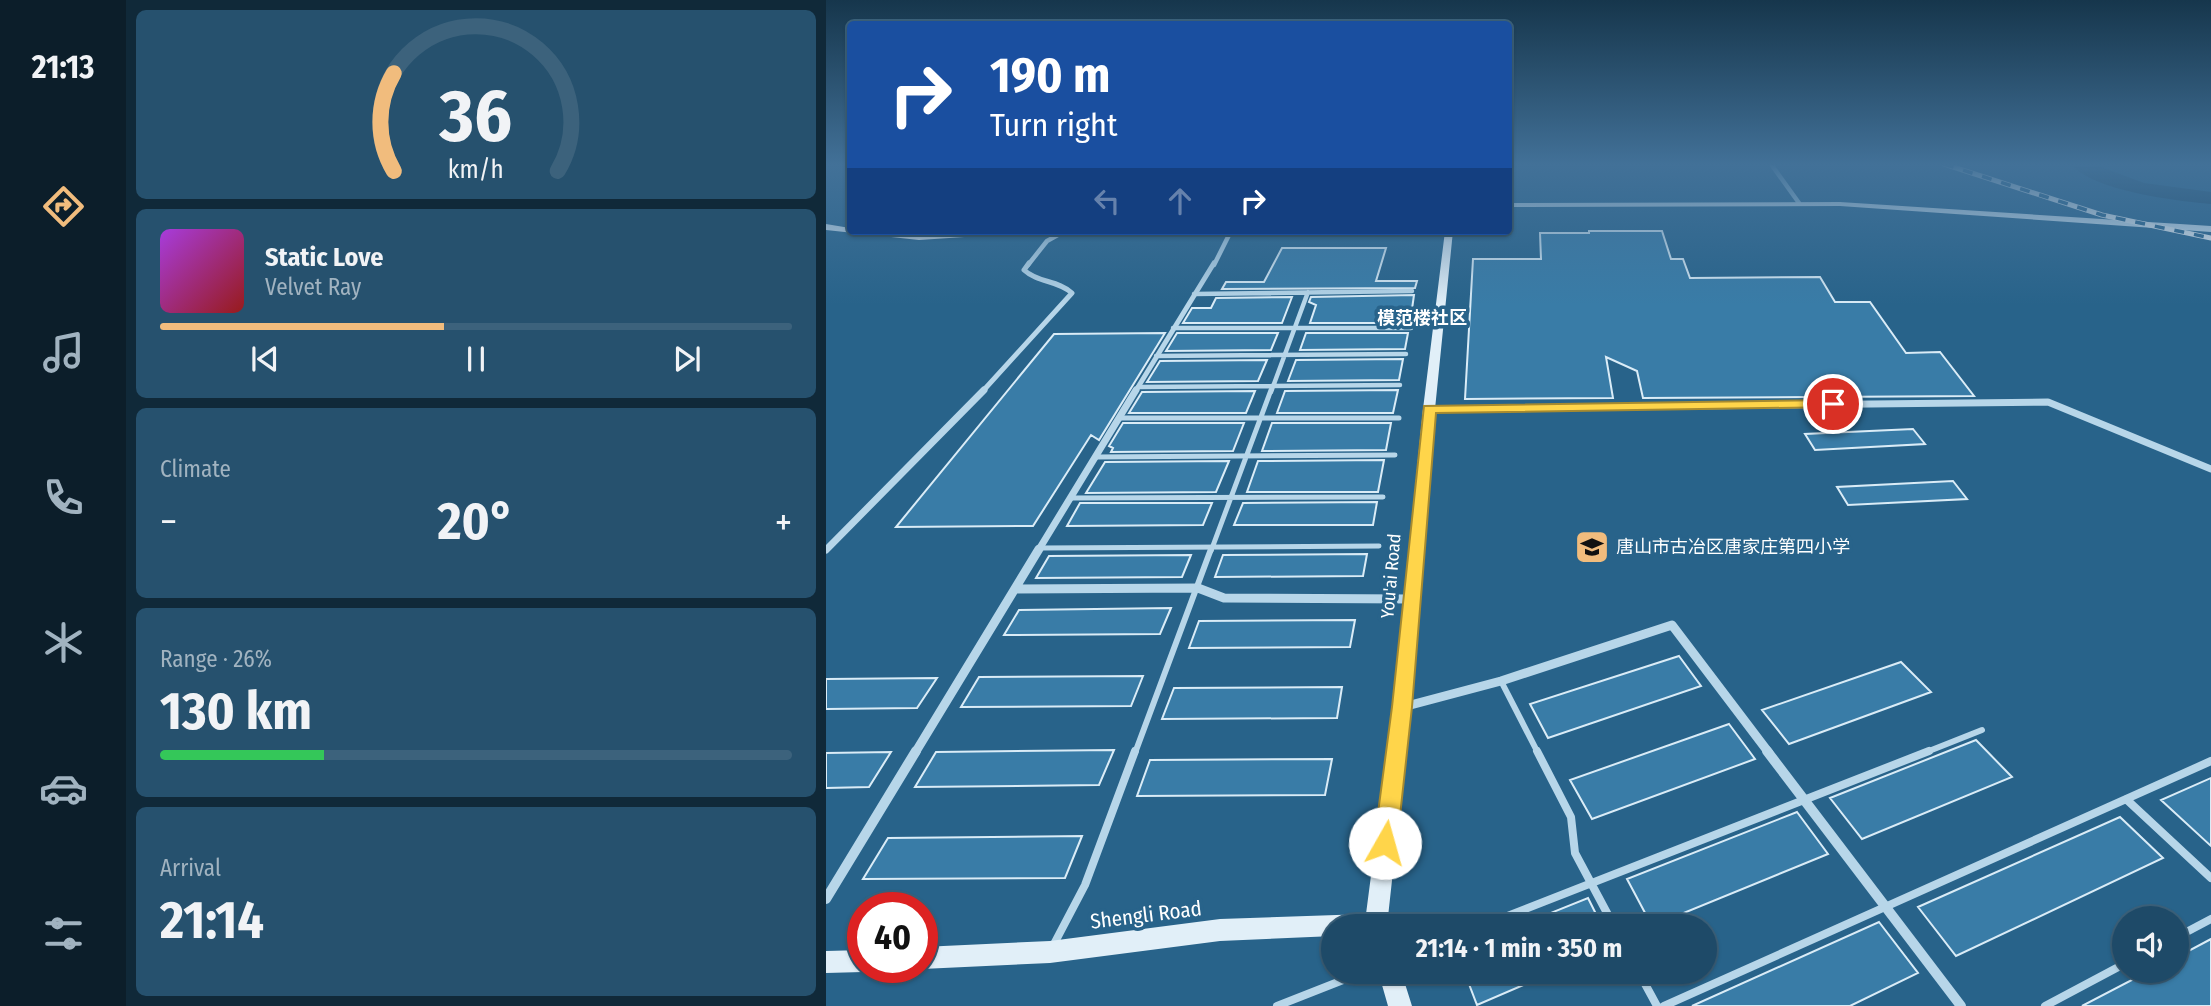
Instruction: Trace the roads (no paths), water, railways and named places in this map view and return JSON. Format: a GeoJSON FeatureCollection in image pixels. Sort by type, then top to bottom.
{"type":"FeatureCollection","features":[{"type":"Feature","properties":{"kind":"street"},"geometry":{"type":"LineString","coordinates":[[1966,211],[2211,229]]}},
{"type":"Feature","properties":{"kind":"street"},"geometry":{"type":"LineString","coordinates":[[826,227],[847,230]]}},
{"type":"Feature","properties":{"kind":"street"},"geometry":{"type":"LineString","coordinates":[[898,235],[949,235]]}},
{"type":"Feature","properties":{"kind":"street"},"geometry":{"type":"LineString","coordinates":[[826,550],[956,421],[1072,293],[1068,288],[1035,278],[1024,270],[1047,242],[1058,235]]}},
{"type":"Feature","properties":{"kind":"street"},"geometry":{"type":"LineString","coordinates":[[826,898],[1194,293],[1208,276],[1229,235]]}},
{"type":"Feature","properties":{"kind":"street","name":"You'ai Road"},"geometry":{"type":"LineString","coordinates":[[1377,914],[1402,707],[1429,409],[1449,235]]}},
{"type":"Feature","properties":{"kind":"street"},"geometry":{"type":"LineString","coordinates":[[1429,409],[2048,402],[2211,469]]}},
{"type":"Feature","properties":{"kind":"street"},"geometry":{"type":"LineString","coordinates":[[1015,589],[1198,588],[1224,598],[1411,599]]}},
{"type":"Feature","properties":{"kind":"street"},"geometry":{"type":"LineString","coordinates":[[1402,707],[1501,681],[1672,625],[1961,1006]]}},
{"type":"Feature","properties":{"kind":"street","name":"Shengli Road"},"geometry":{"type":"LineString","coordinates":[[938,957],[1050,952],[1220,930],[1321,927]]}},
{"type":"Feature","properties":{"kind":"street"},"geometry":{"type":"LineString","coordinates":[[826,962],[847,961]]}},
{"type":"Feature","properties":{"kind":"street"},"geometry":{"type":"LineString","coordinates":[[1394,984],[1400,1006]]}},
{"type":"Feature","properties":{"kind":"lane"},"geometry":{"type":"LineString","coordinates":[[1050,952],[1085,885],[1308,292]]}},
{"type":"Feature","properties":{"kind":"lane"},"geometry":{"type":"LineString","coordinates":[[1194,293],[1412,292]]}},
{"type":"Feature","properties":{"kind":"lane"},"geometry":{"type":"LineString","coordinates":[[1173,328],[1411,328]]}},
{"type":"Feature","properties":{"kind":"lane"},"geometry":{"type":"LineString","coordinates":[[1157,356],[1406,354]]}},
{"type":"Feature","properties":{"kind":"lane"},"geometry":{"type":"LineString","coordinates":[[1138,387],[1400,385]]}},
{"type":"Feature","properties":{"kind":"lane"},"geometry":{"type":"LineString","coordinates":[[1119,418],[1399,418]]}},
{"type":"Feature","properties":{"kind":"lane"},"geometry":{"type":"LineString","coordinates":[[1095,457],[1395,455]]}},
{"type":"Feature","properties":{"kind":"lane"},"geometry":{"type":"LineString","coordinates":[[1071,498],[1383,497]]}},
{"type":"Feature","properties":{"kind":"lane"},"geometry":{"type":"LineString","coordinates":[[1040,548],[1380,546]]}},
{"type":"Feature","properties":{"kind":"lane"},"geometry":{"type":"LineString","coordinates":[[1501,681],[1571,817],[1575,853],[1608,914]]}},
{"type":"Feature","properties":{"kind":"lane"},"geometry":{"type":"LineString","coordinates":[[1512,914],[1982,730]]}},
{"type":"Feature","properties":{"kind":"lane"},"geometry":{"type":"LineString","coordinates":[[1664,1006],[2211,761]]}},
{"type":"Feature","properties":{"kind":"lane"},"geometry":{"type":"LineString","coordinates":[[2126,799],[2211,878]]}},
{"type":"Feature","properties":{"kind":"lane"},"geometry":{"type":"LineString","coordinates":[[2189,931],[2211,919]]}},
{"type":"Feature","properties":{"kind":"lane"},"geometry":{"type":"LineString","coordinates":[[2045,1006],[2112,970]]}},
{"type":"Feature","properties":{"kind":"lane"},"geometry":{"type":"LineString","coordinates":[[1278,1006],[1333,984]]}},
{"type":"Feature","properties":{"kind":"lane"},"geometry":{"type":"LineString","coordinates":[[1645,984],[1657,1006]]}},
{"type":"Feature","properties":{"kind":"railway"},"geometry":{"type":"LineString","coordinates":[[2089,211],[2211,238]]}},
{"type":"Feature","properties":{"kind":"place","name":"唐山市古冶区唐家庄第四小学"},"geometry":{"type":"Point","coordinates":[1592,547]}},
{"type":"Feature","properties":{"kind":"district","name":"模范楼社区"},"geometry":{"type":"Point","coordinates":[1422,318]}}]}
